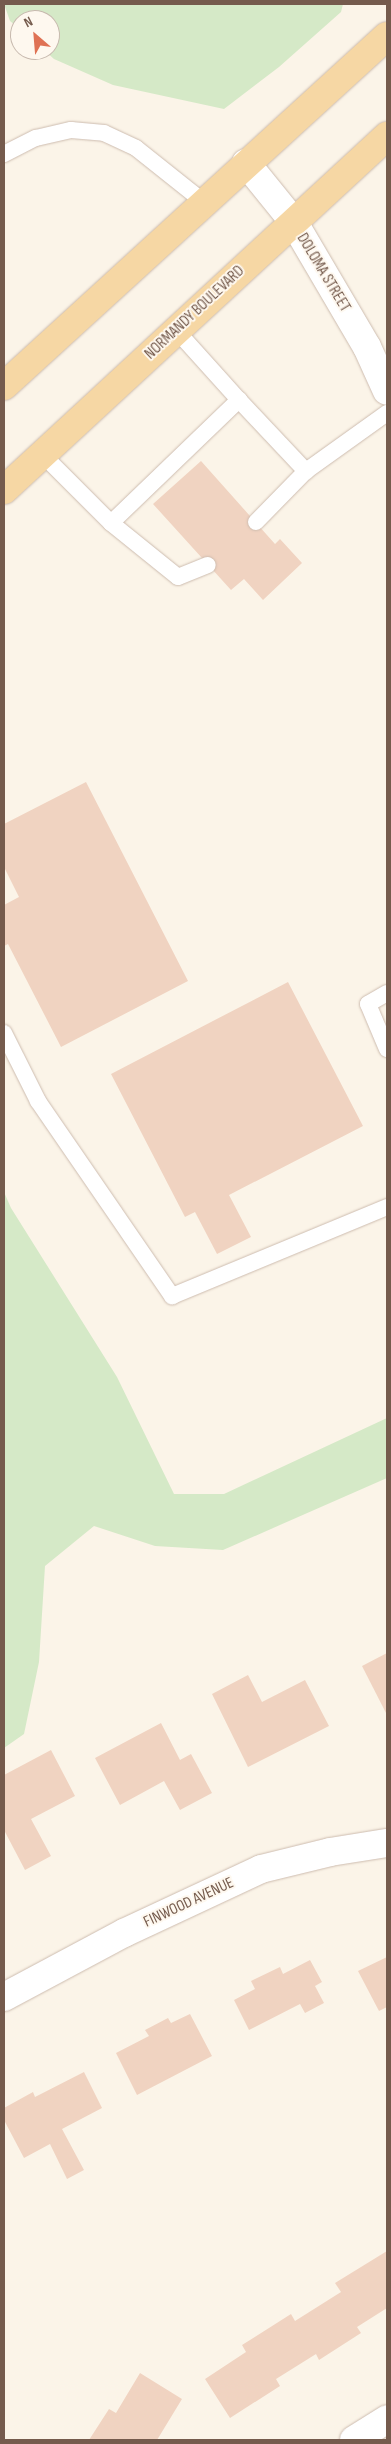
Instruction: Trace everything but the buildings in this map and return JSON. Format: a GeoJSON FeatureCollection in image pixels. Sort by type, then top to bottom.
{"type":"FeatureCollection","features":[{"type":"Feature","properties":{"kind":"main road"},"geometry":{"type":"LineString","coordinates":[[4,386],[387,36]]}},
{"type":"Feature","properties":{"kind":"main road","name":"NORMANDY BOULEVARD"},"geometry":{"type":"LineString","coordinates":[[4,490],[387,136]]}},
{"type":"Feature","properties":{"kind":"street","name":"DOLOMA STREET"},"geometry":{"type":"LineString","coordinates":[[246,163],[293,221],[367,346],[387,392]]}},
{"type":"Feature","properties":{"kind":"street","name":"FINWOOD AVENUE"},"geometry":{"type":"LineString","coordinates":[[4,1997],[124,1933],[261,1869],[330,1852],[387,1844]]}},
{"type":"Feature","properties":{"kind":"lane"},"geometry":{"type":"LineString","coordinates":[[4,154],[36,138],[71,130],[104,133],[136,148],[204,202]]}},
{"type":"Feature","properties":{"kind":"lane"},"geometry":{"type":"LineString","coordinates":[[176,330],[306,471]]}},
{"type":"Feature","properties":{"kind":"lane"},"geometry":{"type":"LineString","coordinates":[[111,523],[239,400]]}},
{"type":"Feature","properties":{"kind":"lane"},"geometry":{"type":"LineString","coordinates":[[256,522],[306,471],[387,412]]}},
{"type":"Feature","properties":{"kind":"lane"},"geometry":{"type":"LineString","coordinates":[[43,455],[111,523],[178,578],[208,565]]}},
{"type":"Feature","properties":{"kind":"lane"},"geometry":{"type":"LineString","coordinates":[[387,994],[368,1004],[387,1049]]}},
{"type":"Feature","properties":{"kind":"lane"},"geometry":{"type":"LineString","coordinates":[[4,1033],[38,1101],[172,1296],[387,1207]]}},
{"type":"Feature","properties":{"kind":"green space"},"geometry":{"type":"Polygon","coordinates":[[[4,4],[343,4],[341,12],[279,67],[224,109],[113,85],[56,60],[60,60],[60,10],[10,10],[10,21],[4,4]]]}},
{"type":"Feature","properties":{"kind":"green space"},"geometry":{"type":"Polygon","coordinates":[[[4,1192],[11,1208],[117,1377],[174,1494],[224,1494],[387,1418],[387,1478],[223,1550],[155,1546],[94,1526],[45,1566],[39,1662],[24,1734],[4,1748],[4,1192]]]}}]}
